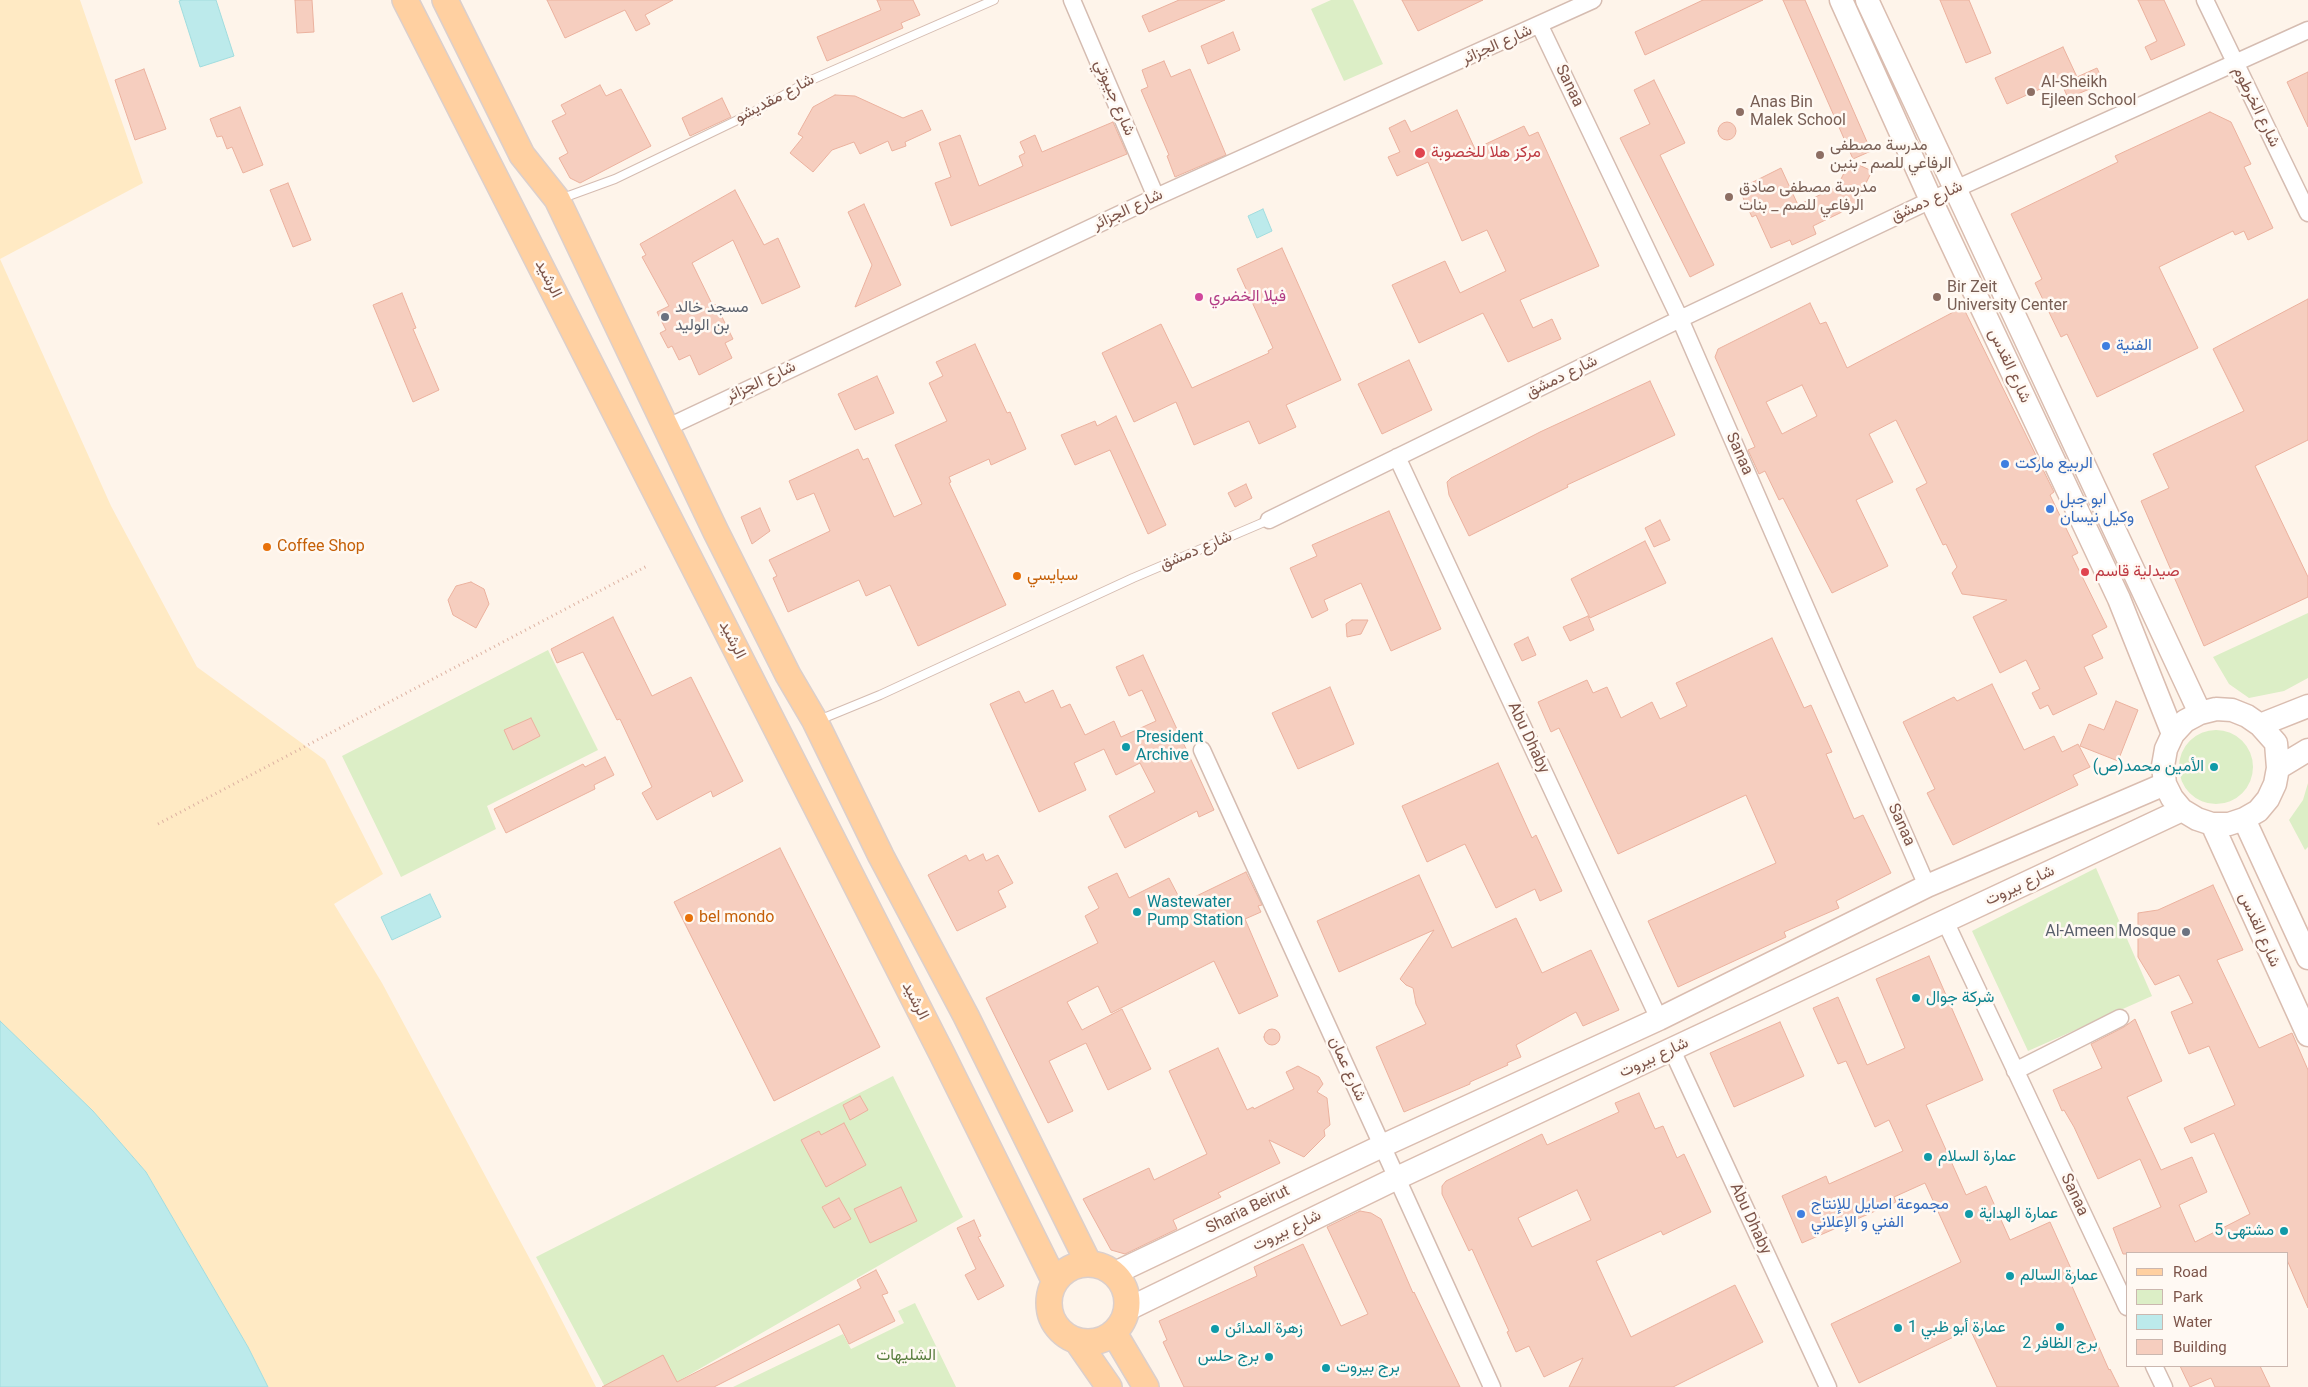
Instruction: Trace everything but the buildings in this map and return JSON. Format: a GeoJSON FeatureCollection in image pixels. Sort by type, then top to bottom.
{"type":"FeatureCollection","features":[{"type":"Feature","properties":{"kind":"main road","name":"الرشيد"},"geometry":{"type":"LineString","coordinates":[[405,0],[941,1052],[1055,1282]]}},
{"type":"Feature","properties":{"kind":"main road"},"geometry":{"type":"LineString","coordinates":[[444,0],[522,155],[557,199],[666,428],[788,676],[815,722],[881,856],[966,1016],[1089,1264]]}},
{"type":"Feature","properties":{"kind":"main road","name":"شارع القدس"},"geometry":{"type":"LineString","coordinates":[[1841,0],[1931,200],[2119,598],[2173,734]]}},
{"type":"Feature","properties":{"kind":"main road","name":"شارع القدس"},"geometry":{"type":"LineString","coordinates":[[1867,0],[2200,713]]}},
{"type":"Feature","properties":{"kind":"main road"},"geometry":{"type":"LineString","coordinates":[[2260,725],[2308,706]]}},
{"type":"Feature","properties":{"kind":"main road"},"geometry":{"type":"LineString","coordinates":[[2216,709],[2232,710],[2247,716],[2260,725],[2276,743],[2278,768],[2275,784],[2268,799],[2258,810],[2244,819],[2229,824],[2212,824],[2196,819],[2182,810],[2172,798],[2165,784],[2163,766],[2166,749],[2173,734],[2185,721],[2200,713],[2216,709]]}},
{"type":"Feature","properties":{"kind":"main road"},"geometry":{"type":"LineString","coordinates":[[2278,768],[2308,750]]}},
{"type":"Feature","properties":{"kind":"main road","name":"شارع بيروت"},"geometry":{"type":"LineString","coordinates":[[1382,1146],[1659,1019],[1927,886],[2165,784]]}},
{"type":"Feature","properties":{"kind":"main road","name":"شارع بيروت"},"geometry":{"type":"LineString","coordinates":[[1126,1310],[1397,1178],[2182,810]]}},
{"type":"Feature","properties":{"kind":"main road","name":"شارع القدس"},"geometry":{"type":"LineString","coordinates":[[2244,819],[2308,958]]}},
{"type":"Feature","properties":{"kind":"main road","name":"شارع القدس"},"geometry":{"type":"LineString","coordinates":[[2212,824],[2308,1035]]}},
{"type":"Feature","properties":{"kind":"main road","name":"Sharia Beirut"},"geometry":{"type":"LineString","coordinates":[[1114,1274],[1382,1146]]}},
{"type":"Feature","properties":{"kind":"main road"},"geometry":{"type":"LineString","coordinates":[[1089,1264],[1102,1267],[1114,1274],[1122,1284],[1126,1296],[1126,1310],[1122,1322],[1114,1333],[1102,1340],[1089,1342],[1077,1341],[1066,1336],[1057,1328],[1051,1317],[1050,1293],[1055,1282],[1064,1272],[1076,1266],[1089,1264]]}},
{"type":"Feature","properties":{"kind":"main road"},"geometry":{"type":"LineString","coordinates":[[1114,1333],[1146,1387]]}},
{"type":"Feature","properties":{"kind":"main road"},"geometry":{"type":"LineString","coordinates":[[1077,1341],[1109,1387]]}},
{"type":"Feature","properties":{"kind":"street","name":"شارع جيبوتي"},"geometry":{"type":"LineString","coordinates":[[1072,0],[1156,197]]}},
{"type":"Feature","properties":{"kind":"street","name":"شارع الجزائر"},"geometry":{"type":"LineString","coordinates":[[666,428],[1156,197],[1540,26],[1593,0]]}},
{"type":"Feature","properties":{"kind":"street","name":"شارع الخرطوم"},"geometry":{"type":"LineString","coordinates":[[2205,0],[2308,213]]}},
{"type":"Feature","properties":{"kind":"street","name":"Sanaa"},"geometry":{"type":"LineString","coordinates":[[1540,26],[1680,319],[1927,886]]}},
{"type":"Feature","properties":{"kind":"street","name":"شارع دمشق"},"geometry":{"type":"LineString","coordinates":[[1269,520],[1680,319],[1931,200],[2308,30]]}},
{"type":"Feature","properties":{"kind":"street","name":"Abu Dhaby"},"geometry":{"type":"LineString","coordinates":[[1397,457],[1659,1019]]}},
{"type":"Feature","properties":{"kind":"street","name":"شارع عمان"},"geometry":{"type":"LineString","coordinates":[[1202,750],[1492,1387]]}},
{"type":"Feature","properties":{"kind":"street","name":"Sanaa"},"geometry":{"type":"LineString","coordinates":[[1945,921],[2126,1305]]}},
{"type":"Feature","properties":{"kind":"street"},"geometry":{"type":"LineString","coordinates":[[2015,1071],[2120,1018]]}},
{"type":"Feature","properties":{"kind":"street","name":"Abu Dhaby"},"geometry":{"type":"LineString","coordinates":[[1672,1050],[1828,1387]]}},
{"type":"Feature","properties":{"kind":"street"},"geometry":{"type":"LineString","coordinates":[[2154,1367],[2164,1387]]}},
{"type":"Feature","properties":{"kind":"lane","name":"شارع مقديشو"},"geometry":{"type":"LineString","coordinates":[[557,199],[615,179],[750,114],[809,80],[994,0]]}},
{"type":"Feature","properties":{"kind":"lane","name":"شارع دمشق"},"geometry":{"type":"LineString","coordinates":[[815,722],[880,695],[1134,578],[1269,520]]}},
{"type":"Feature","properties":{"kind":"path"},"geometry":{"type":"LineString","coordinates":[[158,824],[647,566]]}},
{"type":"Feature","properties":{"kind":"green space"},"geometry":{"type":"Polygon","coordinates":[[[1331,0],[1353,0],[1383,64],[1344,81],[1311,9],[1331,0]]]}},
{"type":"Feature","properties":{"kind":"green space"},"geometry":{"type":"Polygon","coordinates":[[[2308,613],[2308,678],[2284,691],[2249,698],[2229,684],[2213,657],[2308,613]]]}},
{"type":"Feature","properties":{"kind":"green space"},"geometry":{"type":"Polygon","coordinates":[[[548,650],[598,750],[487,806],[496,829],[401,877],[342,756],[548,650]]]}},
{"type":"Feature","properties":{"kind":"green space"},"geometry":{"type":"Polygon","coordinates":[[[2216,730],[2230,733],[2242,741],[2250,753],[2253,767],[2250,781],[2242,793],[2230,801],[2216,804],[2202,801],[2190,793],[2182,781],[2179,767],[2182,753],[2190,741],[2202,733],[2216,730]]]}},
{"type":"Feature","properties":{"kind":"green space"},"geometry":{"type":"Polygon","coordinates":[[[2308,783],[2308,847],[2305,850],[2289,820],[2303,800],[2308,783]]]}},
{"type":"Feature","properties":{"kind":"green space"},"geometry":{"type":"Polygon","coordinates":[[[2096,868],[2152,996],[2028,1051],[1972,931],[2096,868]]]}},
{"type":"Feature","properties":{"kind":"green space"},"geometry":{"type":"Polygon","coordinates":[[[893,1076],[963,1217],[668,1387],[605,1387],[536,1257],[893,1076]]]}},
{"type":"Feature","properties":{"kind":"green space","name":"الشليهات"},"geometry":{"type":"Polygon","coordinates":[[[915,1303],[956,1387],[733,1387],[843,1334],[851,1349],[904,1323],[898,1311],[915,1303]]]}},
{"type":"Feature","properties":{"kind":"sand"},"geometry":{"type":"Polygon","coordinates":[[[0,0],[80,0],[143,183],[0,259],[0,0]]]}},
{"type":"Feature","properties":{"kind":"sand"},"geometry":{"type":"Polygon","coordinates":[[[0,259],[111,506],[197,667],[325,760],[383,874],[334,904],[382,983],[540,1278],[596,1387],[268,1387],[248,1347],[146,1172],[93,1111],[0,1021],[0,259]]]}},
{"type":"Feature","properties":{"kind":"water"},"geometry":{"type":"Polygon","coordinates":[[[216,0],[234,56],[200,67],[179,1],[216,0]]]}},
{"type":"Feature","properties":{"kind":"water"},"geometry":{"type":"Polygon","coordinates":[[[1263,209],[1272,231],[1257,238],[1248,216],[1263,209]]]}},
{"type":"Feature","properties":{"kind":"water"},"geometry":{"type":"Polygon","coordinates":[[[430,894],[441,917],[392,940],[381,917],[430,894]]]}},
{"type":"Feature","properties":{"kind":"water"},"geometry":{"type":"Polygon","coordinates":[[[0,1021],[93,1111],[146,1172],[248,1347],[268,1387],[0,1387],[0,1021]]]}},
{"type":"Feature","properties":{"kind":"place","name":"Al-Sheikh Ejleen School"},"geometry":{"type":"Point","coordinates":[2031,92]}},
{"type":"Feature","properties":{"kind":"place","name":"Anas Bin Malek School"},"geometry":{"type":"Point","coordinates":[1740,112]}},
{"type":"Feature","properties":{"kind":"place","name":"مركز هلا للخصوبة"},"geometry":{"type":"Point","coordinates":[1420,153]}},
{"type":"Feature","properties":{"kind":"place","name":"مدرسة مصطفى الرفاعي للصم - بنين"},"geometry":{"type":"Point","coordinates":[1820,155]}},
{"type":"Feature","properties":{"kind":"place","name":"مدرسة مصطفى صادق الرفاعي للصم _ بنات"},"geometry":{"type":"Point","coordinates":[1729,197]}},
{"type":"Feature","properties":{"kind":"place","name":"فيلا الخضري"},"geometry":{"type":"Point","coordinates":[1199,297]}},
{"type":"Feature","properties":{"kind":"place","name":"Bir Zeit University Center"},"geometry":{"type":"Point","coordinates":[1937,297]}},
{"type":"Feature","properties":{"kind":"place","name":"مسجد خالد بن الوليد"},"geometry":{"type":"Point","coordinates":[665,317]}},
{"type":"Feature","properties":{"kind":"place","name":"الفنية"},"geometry":{"type":"Point","coordinates":[2106,346]}},
{"type":"Feature","properties":{"kind":"place","name":"الربيع ماركت"},"geometry":{"type":"Point","coordinates":[2005,464]}},
{"type":"Feature","properties":{"kind":"place","name":"ابو جبل وكيل نيسان"},"geometry":{"type":"Point","coordinates":[2050,509]}},
{"type":"Feature","properties":{"kind":"place","name":"Coffee Shop"},"geometry":{"type":"Point","coordinates":[267,547]}},
{"type":"Feature","properties":{"kind":"place","name":"صيدلية قاسم"},"geometry":{"type":"Point","coordinates":[2085,572]}},
{"type":"Feature","properties":{"kind":"place","name":"سبايسي"},"geometry":{"type":"Point","coordinates":[1017,576]}},
{"type":"Feature","properties":{"kind":"place","name":"President Archive"},"geometry":{"type":"Point","coordinates":[1126,747]}},
{"type":"Feature","properties":{"kind":"place","name":"الأمين محمد(ص)"},"geometry":{"type":"Point","coordinates":[2214,767]}},
{"type":"Feature","properties":{"kind":"place","name":"Wastewater Pump Station"},"geometry":{"type":"Point","coordinates":[1137,912]}},
{"type":"Feature","properties":{"kind":"place","name":"bel mondo"},"geometry":{"type":"Point","coordinates":[689,918]}},
{"type":"Feature","properties":{"kind":"place","name":"Al-Ameen Mosque"},"geometry":{"type":"Point","coordinates":[2186,932]}},
{"type":"Feature","properties":{"kind":"place","name":"شركة جوال"},"geometry":{"type":"Point","coordinates":[1916,998]}},
{"type":"Feature","properties":{"kind":"place","name":"عمارة السلام"},"geometry":{"type":"Point","coordinates":[1928,1157]}},
{"type":"Feature","properties":{"kind":"place","name":"مجموعة اصايل للإنتاج الفني و الإعلاني"},"geometry":{"type":"Point","coordinates":[1801,1214]}},
{"type":"Feature","properties":{"kind":"place","name":"عمارة الهداية"},"geometry":{"type":"Point","coordinates":[1969,1214]}},
{"type":"Feature","properties":{"kind":"place","name":"مشتهى 5"},"geometry":{"type":"Point","coordinates":[2284,1231]}},
{"type":"Feature","properties":{"kind":"place","name":"عمارة السالم"},"geometry":{"type":"Point","coordinates":[2010,1276]}},
{"type":"Feature","properties":{"kind":"place","name":"برج الظافر 2"},"geometry":{"type":"Point","coordinates":[2060,1327]}},
{"type":"Feature","properties":{"kind":"place","name":"عمارة أبو ظبي 1"},"geometry":{"type":"Point","coordinates":[1898,1328]}},
{"type":"Feature","properties":{"kind":"place","name":"زهرة المدائن"},"geometry":{"type":"Point","coordinates":[1215,1329]}},
{"type":"Feature","properties":{"kind":"place","name":"برج حلس"},"geometry":{"type":"Point","coordinates":[1269,1357]}},
{"type":"Feature","properties":{"kind":"place","name":"برج بيروت"},"geometry":{"type":"Point","coordinates":[1326,1368]}}]}
